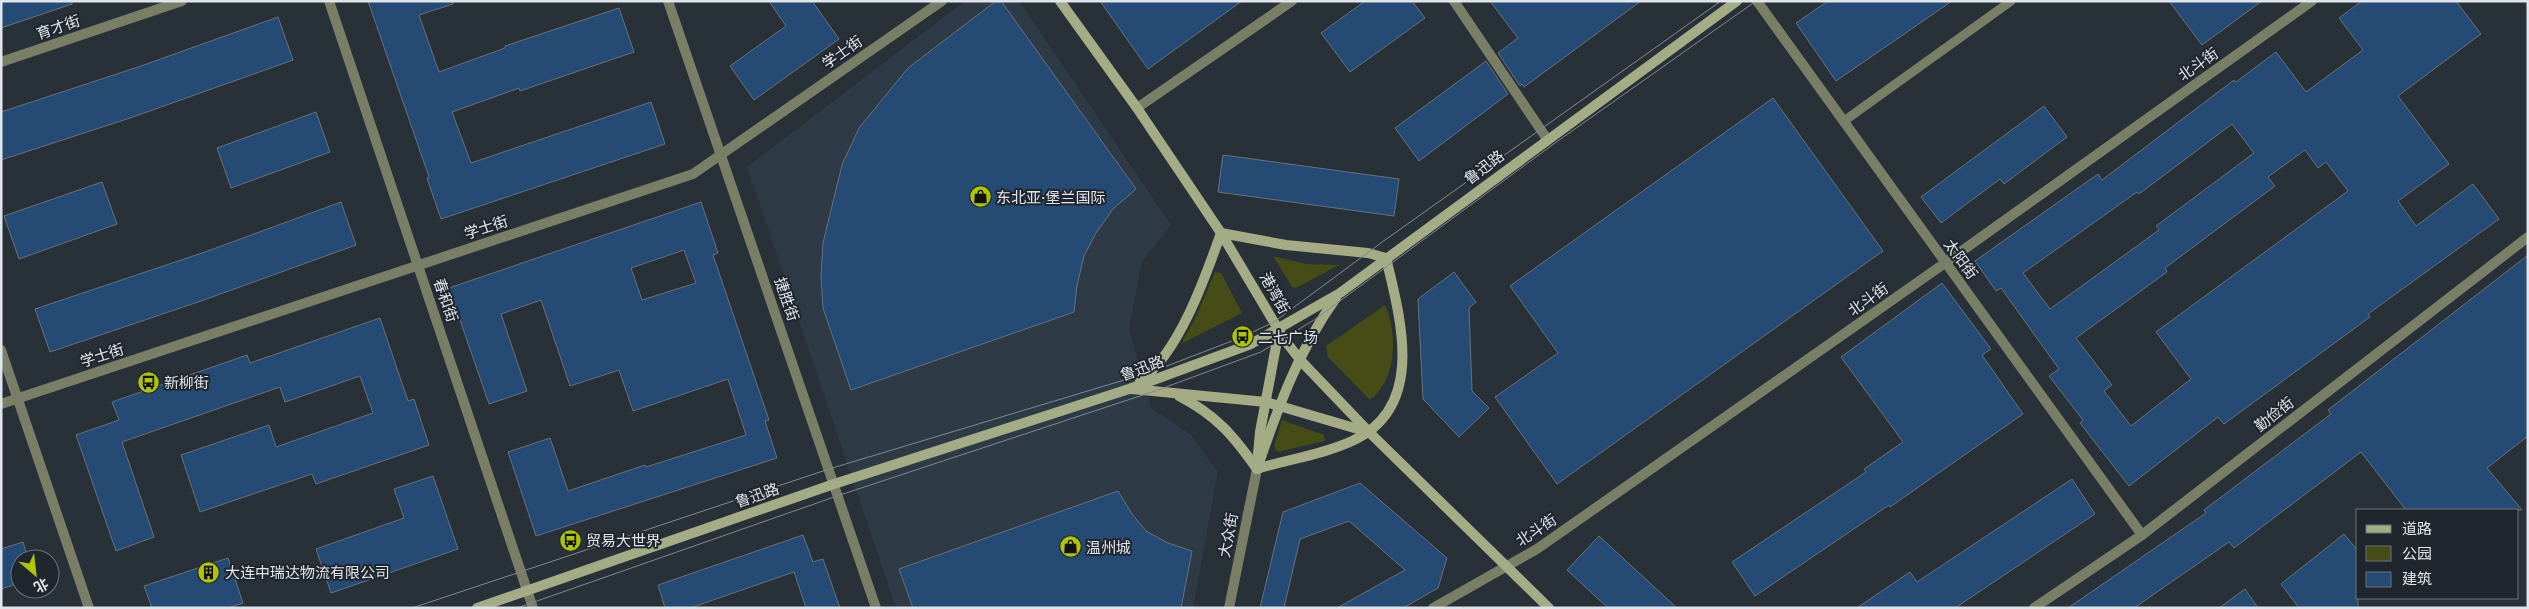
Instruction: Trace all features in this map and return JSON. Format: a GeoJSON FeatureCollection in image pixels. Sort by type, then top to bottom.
{"type":"FeatureCollection","features":[{"type":"Feature","properties":{"kind":"main road","name":"港湾街"},"geometry":{"type":"LineString","coordinates":[[1060,1],[1137,108],[1221,233],[1279,330],[1301,361],[1369,432],[1549,608]]}},
{"type":"Feature","properties":{"kind":"main road","name":"鲁迅路"},"geometry":{"type":"LineString","coordinates":[[477,608],[834,484],[1129,389],[1251,344],[1279,330],[1340,293],[1737,1]]}},
{"type":"Feature","properties":{"kind":"main road"},"geometry":{"type":"LineString","coordinates":[[1129,389],[1154,371],[1170,347],[1211,262],[1221,233],[1286,245],[1368,253],[1386,258],[1400,318],[1403,352],[1401,380],[1396,397],[1386,415],[1369,432],[1334,449],[1257,469]]}},
{"type":"Feature","properties":{"kind":"main road"},"geometry":{"type":"LineString","coordinates":[[1257,469],[1280,405],[1319,324],[1340,293]]}},
{"type":"Feature","properties":{"kind":"main road"},"geometry":{"type":"LineString","coordinates":[[1257,469],[1266,402],[1279,330]]}},
{"type":"Feature","properties":{"kind":"main road"},"geometry":{"type":"LineString","coordinates":[[1129,389],[1266,402],[1369,432]]}},
{"type":"Feature","properties":{"kind":"main road"},"geometry":{"type":"LineString","coordinates":[[1172,392],[1214,416],[1229,431],[1257,469]]}},
{"type":"Feature","properties":{"kind":"street","name":"育才街"},"geometry":{"type":"LineString","coordinates":[[1,62],[182,1]]}},
{"type":"Feature","properties":{"kind":"street","name":"春和街"},"geometry":{"type":"LineString","coordinates":[[329,1],[533,608]]}},
{"type":"Feature","properties":{"kind":"street","name":"捷胜街"},"geometry":{"type":"LineString","coordinates":[[668,1],[876,608]]}},
{"type":"Feature","properties":{"kind":"street","name":"学士街"},"geometry":{"type":"LineString","coordinates":[[1,404],[693,174],[942,1]]}},
{"type":"Feature","properties":{"kind":"street"},"geometry":{"type":"LineString","coordinates":[[1137,108],[1292,1]]}},
{"type":"Feature","properties":{"kind":"street"},"geometry":{"type":"LineString","coordinates":[[1454,1],[1547,139]]}},
{"type":"Feature","properties":{"kind":"street","name":"太阳街"},"geometry":{"type":"LineString","coordinates":[[1757,1],[2142,535]]}},
{"type":"Feature","properties":{"kind":"street","name":"北斗街"},"geometry":{"type":"LineString","coordinates":[[1433,608],[1537,549],[1945,263],[2312,1]]}},
{"type":"Feature","properties":{"kind":"street","name":"勤俭街"},"geometry":{"type":"LineString","coordinates":[[2034,608],[2142,535],[2528,237]]}},
{"type":"Feature","properties":{"kind":"street"},"geometry":{"type":"LineString","coordinates":[[1,350],[89,608]]}},
{"type":"Feature","properties":{"kind":"street","name":"大众街"},"geometry":{"type":"LineString","coordinates":[[1229,608],[1257,469]]}},
{"type":"Feature","properties":{"kind":"lane"},"geometry":{"type":"LineString","coordinates":[[1844,122],[2011,1]]}},
{"type":"Feature","properties":{"kind":"shaded area"},"geometry":{"type":"Polygon","coordinates":[[[965,1],[1019,1],[1171,225],[1142,262],[1129,329],[1151,408],[1190,434],[1218,472],[1193,608],[896,608],[747,167],[965,1]]]}},
{"type":"Feature","properties":{"kind":"green space"},"geometry":{"type":"Polygon","coordinates":[[[1273,256],[1306,264],[1339,265],[1296,288],[1292,287],[1273,256]]]}},
{"type":"Feature","properties":{"kind":"green space"},"geometry":{"type":"Polygon","coordinates":[[[1215,272],[1221,273],[1242,313],[1181,344],[1194,321],[1215,272]]]}},
{"type":"Feature","properties":{"kind":"green space"},"geometry":{"type":"Polygon","coordinates":[[[1385,305],[1392,329],[1392,356],[1386,380],[1370,400],[1328,357],[1326,346],[1385,305]]]}},
{"type":"Feature","properties":{"kind":"green space"},"geometry":{"type":"Polygon","coordinates":[[[1282,420],[1324,435],[1325,441],[1277,452],[1274,446],[1282,420]]]}},
{"type":"Feature","properties":{"kind":"building"},"geometry":{"type":"Polygon","coordinates":[[[1,1],[72,1],[72,4],[1,28],[1,1]]]}},
{"type":"Feature","properties":{"kind":"building"},"geometry":{"type":"Polygon","coordinates":[[[368,1],[453,1],[453,4],[419,15],[439,72],[505,48],[505,46],[619,8],[634,52],[520,91],[519,88],[452,112],[471,163],[651,102],[665,144],[441,219],[427,178],[429,177],[368,1]]]}},
{"type":"Feature","properties":{"kind":"building"},"geometry":{"type":"Polygon","coordinates":[[[769,1],[812,1],[839,39],[754,100],[730,66],[786,26],[769,1]]]}},
{"type":"Feature","properties":{"kind":"building","name":"东北亚·堡兰国际"},"geometry":{"type":"Polygon","coordinates":[[[996,1],[1001,1],[1136,189],[1113,209],[1096,233],[1084,256],[1077,285],[1074,312],[851,390],[823,308],[821,277],[823,243],[842,165],[859,128],[908,68],[996,1]]]}},
{"type":"Feature","properties":{"kind":"building"},"geometry":{"type":"Polygon","coordinates":[[[1100,1],[1242,1],[1148,69],[1100,1]]]}},
{"type":"Feature","properties":{"kind":"building"},"geometry":{"type":"Polygon","coordinates":[[[1365,1],[1412,1],[1425,18],[1350,72],[1321,33],[1365,1]]]}},
{"type":"Feature","properties":{"kind":"building"},"geometry":{"type":"Polygon","coordinates":[[[1490,1],[1641,1],[1524,87],[1522,84],[1520,86],[1498,53],[1518,38],[1490,1]]]}},
{"type":"Feature","properties":{"kind":"building"},"geometry":{"type":"Polygon","coordinates":[[[1828,1],[1952,1],[1836,81],[1796,23],[1828,1]]]}},
{"type":"Feature","properties":{"kind":"building"},"geometry":{"type":"Polygon","coordinates":[[[2169,1],[2262,1],[2202,45],[2169,1]]]}},
{"type":"Feature","properties":{"kind":"building"},"geometry":{"type":"Polygon","coordinates":[[[2362,1],[2456,1],[2481,34],[2398,96],[2449,164],[2398,201],[2416,226],[2473,184],[2499,219],[2368,314],[2370,317],[2224,424],[2218,417],[2129,486],[2080,423],[2083,420],[2049,376],[2059,369],[2001,288],[1996,291],[1975,261],[2098,174],[2102,180],[2234,80],[2236,82],[2276,52],[2306,92],[2363,50],[2339,18],[2362,1]],[[2232,124],[2139,194],[2137,192],[2023,273],[2050,309],[2159,230],[2156,226],[2254,153],[2232,124]],[[2305,150],[2268,177],[2275,186],[2165,268],[2167,272],[2076,338],[2112,385],[2104,391],[2131,426],[2191,379],[2156,332],[2348,191],[2326,162],[2318,168],[2305,150]]]}},
{"type":"Feature","properties":{"kind":"building"},"geometry":{"type":"Polygon","coordinates":[[[278,17],[293,60],[130,118],[1,160],[1,112],[141,66],[278,17]]]}},
{"type":"Feature","properties":{"kind":"building"},"geometry":{"type":"Polygon","coordinates":[[[1486,61],[1508,94],[1419,161],[1395,128],[1486,61]]]}},
{"type":"Feature","properties":{"kind":"building"},"geometry":{"type":"Polygon","coordinates":[[[1773,98],[1883,251],[1557,484],[1495,397],[1558,353],[1510,286],[1773,98]]]}},
{"type":"Feature","properties":{"kind":"building"},"geometry":{"type":"Polygon","coordinates":[[[2044,106],[2067,137],[2004,184],[2000,179],[1941,223],[1921,197],[2044,106]]]}},
{"type":"Feature","properties":{"kind":"building"},"geometry":{"type":"Polygon","coordinates":[[[316,112],[330,152],[231,188],[217,148],[316,112]]]}},
{"type":"Feature","properties":{"kind":"building"},"geometry":{"type":"Polygon","coordinates":[[[1223,155],[1399,179],[1394,216],[1218,192],[1223,155]]]}},
{"type":"Feature","properties":{"kind":"building"},"geometry":{"type":"Polygon","coordinates":[[[102,182],[117,224],[19,259],[4,216],[102,182]]]}},
{"type":"Feature","properties":{"kind":"building"},"geometry":{"type":"Polygon","coordinates":[[[341,202],[356,245],[201,301],[50,352],[35,309],[205,252],[341,202]]]}},
{"type":"Feature","properties":{"kind":"building"},"geometry":{"type":"Polygon","coordinates":[[[701,202],[718,253],[713,255],[769,420],[765,421],[777,458],[536,536],[508,452],[550,438],[568,491],[645,465],[646,467],[746,435],[728,379],[633,411],[619,370],[570,386],[541,300],[501,314],[527,391],[489,404],[449,288],[701,202]],[[684,250],[631,268],[642,300],[696,283],[684,250]]]}},
{"type":"Feature","properties":{"kind":"building"},"geometry":{"type":"Polygon","coordinates":[[[2528,255],[2528,436],[2487,468],[2522,510],[2405,509],[2361,452],[2234,548],[2229,542],[2134,608],[2068,608],[2206,513],[2204,510],[2331,414],[2328,410],[2528,255]]]}},
{"type":"Feature","properties":{"kind":"building"},"geometry":{"type":"Polygon","coordinates":[[[1454,272],[1476,302],[1469,308],[1472,391],[1489,408],[1459,437],[1423,399],[1418,299],[1454,272]]]}},
{"type":"Feature","properties":{"kind":"building"},"geometry":{"type":"Polygon","coordinates":[[[1942,283],[1991,349],[1982,355],[2023,414],[1890,507],[1889,505],[1755,596],[1732,562],[1866,472],[1864,469],[1903,442],[1841,357],[1942,283]]]}},
{"type":"Feature","properties":{"kind":"building"},"geometry":{"type":"Polygon","coordinates":[[[380,318],[408,401],[414,399],[429,445],[316,484],[312,474],[200,512],[181,455],[269,425],[276,447],[373,413],[360,376],[285,402],[280,387],[122,442],[154,537],[116,551],[76,435],[119,420],[112,402],[247,355],[250,363],[380,318]]]}},
{"type":"Feature","properties":{"kind":"building"},"geometry":{"type":"Polygon","coordinates":[[[433,476],[458,549],[331,593],[316,549],[404,518],[394,489],[433,476]]]}},
{"type":"Feature","properties":{"kind":"building"},"geometry":{"type":"Polygon","coordinates":[[[2072,479],[2095,514],[1955,608],[1857,608],[1910,572],[1917,582],[2072,479]]]}},
{"type":"Feature","properties":{"kind":"building"},"geometry":{"type":"Polygon","coordinates":[[[1360,483],[1447,558],[1438,588],[1403,608],[1337,608],[1405,570],[1349,521],[1300,539],[1284,608],[1260,608],[1283,512],[1360,483]]]}},
{"type":"Feature","properties":{"kind":"building","name":"温州城"},"geometry":{"type":"Polygon","coordinates":[[[1118,491],[1132,514],[1146,531],[1168,543],[1192,551],[1181,608],[913,608],[899,569],[1118,491]]]}},
{"type":"Feature","properties":{"kind":"building"},"geometry":{"type":"Polygon","coordinates":[[[2344,534],[2356,549],[2356,599],[2358,599],[2358,608],[2299,608],[2281,584],[2344,534]]]}},
{"type":"Feature","properties":{"kind":"building"},"geometry":{"type":"Polygon","coordinates":[[[803,535],[813,562],[823,559],[840,608],[806,608],[794,572],[690,608],[665,608],[658,585],[803,535]]]}},
{"type":"Feature","properties":{"kind":"building"},"geometry":{"type":"Polygon","coordinates":[[[1599,536],[1677,608],[1608,608],[1567,570],[1599,536]]]}},
{"type":"Feature","properties":{"kind":"building"},"geometry":{"type":"Polygon","coordinates":[[[23,542],[25,549],[10,549],[10,586],[1,589],[1,549],[23,542]]]}},
{"type":"Feature","properties":{"kind":"building","name":"大连中瑞达物流有限公司"},"geometry":{"type":"Polygon","coordinates":[[[228,558],[243,603],[228,608],[152,608],[144,586],[228,558]]]}},
{"type":"Feature","properties":{"kind":"building"},"geometry":{"type":"Polygon","coordinates":[[[2245,589],[2258,608],[2219,608],[2245,589]]]}},
{"type":"Feature","properties":{"kind":"tram line"},"geometry":{"type":"LineString","coordinates":[[412,608],[829,469],[1154,371],[1242,337],[1274,322],[1385,240],[1721,1]]}},
{"type":"Feature","properties":{"kind":"tram line"},"geometry":{"type":"LineString","coordinates":[[517,608],[837,496],[1155,391],[1261,352],[1314,320],[1555,143],[1756,1]]}},
{"type":"Feature","properties":{"kind":"place","name":"东北亚·堡兰国际"},"geometry":{"type":"Point","coordinates":[980,197]}},
{"type":"Feature","properties":{"kind":"place","name":"二七广场"},"geometry":{"type":"Point","coordinates":[1242,337]}},
{"type":"Feature","properties":{"kind":"place","name":"新柳街"},"geometry":{"type":"Point","coordinates":[148,382]}},
{"type":"Feature","properties":{"kind":"place","name":"贸易大世界"},"geometry":{"type":"Point","coordinates":[570,540]}},
{"type":"Feature","properties":{"kind":"place","name":"温州城"},"geometry":{"type":"Point","coordinates":[1070,547]}},
{"type":"Feature","properties":{"kind":"place","name":"大连中瑞达物流有限公司"},"geometry":{"type":"Point","coordinates":[209,572]}}]}
